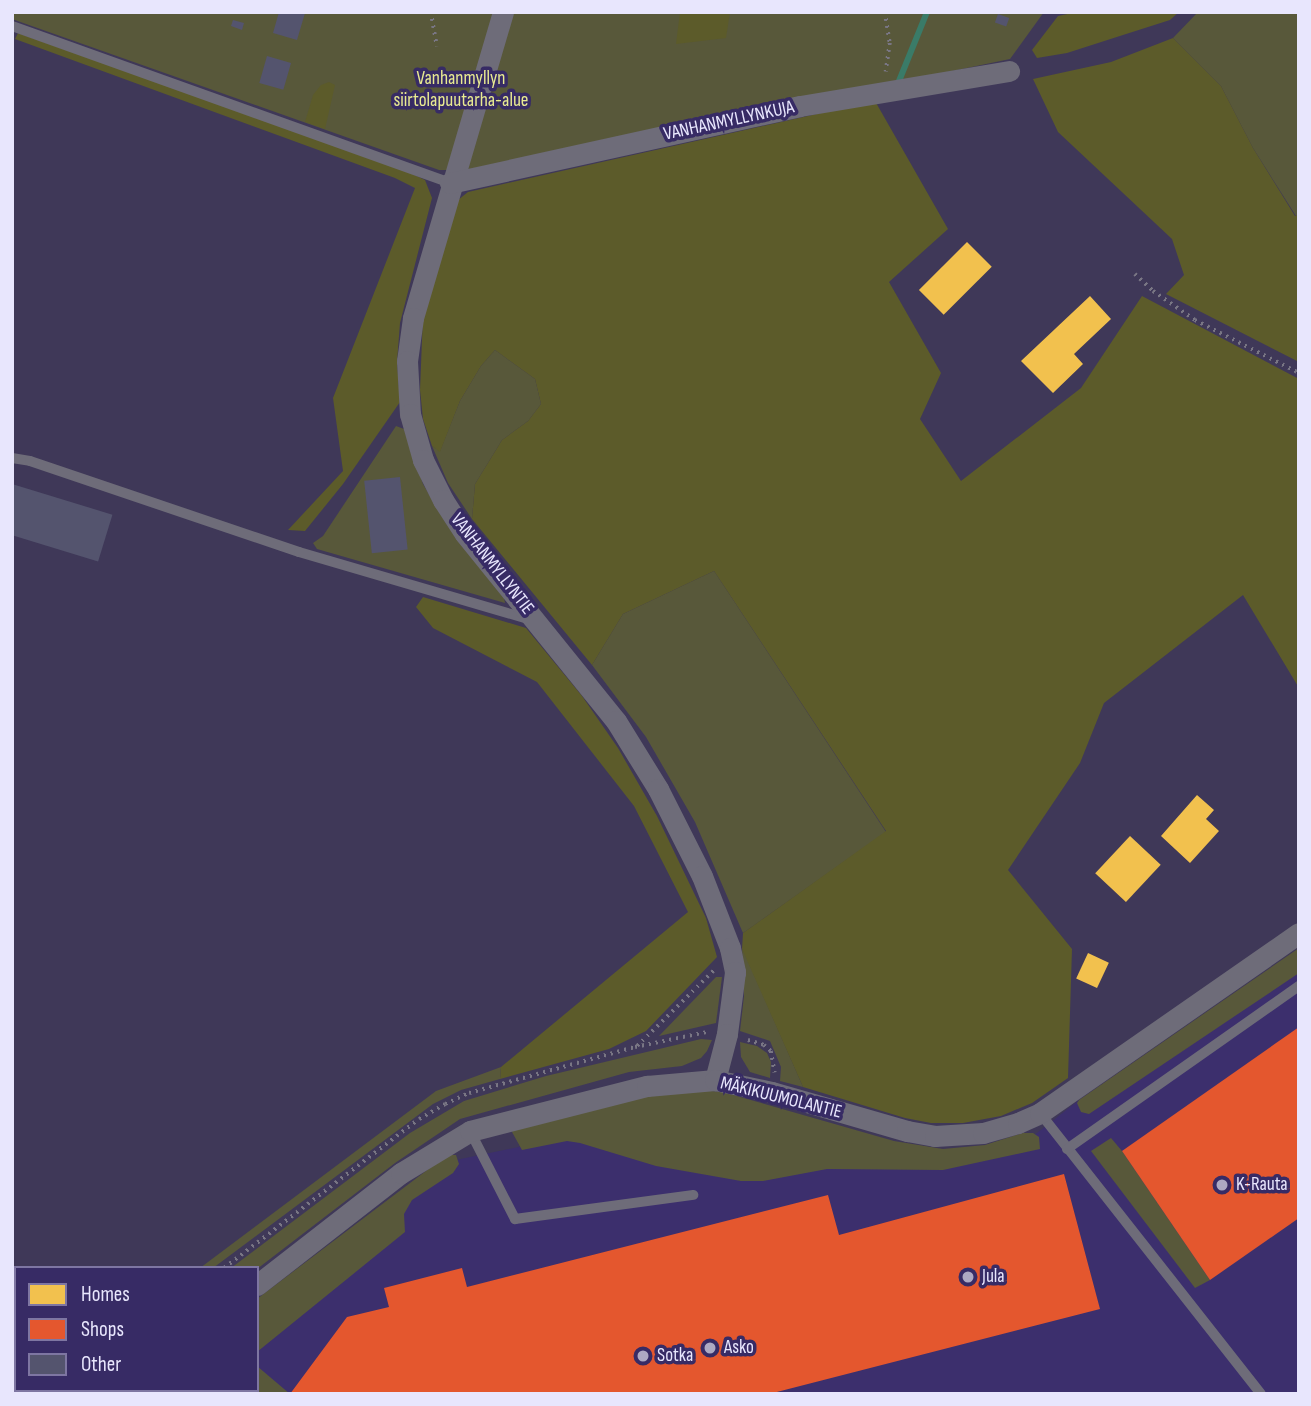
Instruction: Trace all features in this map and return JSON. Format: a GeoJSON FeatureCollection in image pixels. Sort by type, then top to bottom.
{"type":"FeatureCollection","features":[{"type":"Feature","properties":{"kind":"street","name":"VANHANMYLLYNTIE"},"geometry":{"type":"LineString","coordinates":[[503,12],[450,183],[413,318],[407,361],[410,414],[422,460],[443,500],[465,534],[616,721],[658,789],[702,876],[730,948],[735,972],[733,999],[715,1080]]}},
{"type":"Feature","properties":{"kind":"street","name":"VANHANMYLLYNKUJA"},"geometry":{"type":"LineString","coordinates":[[450,183],[800,106],[1009,71]]}},
{"type":"Feature","properties":{"kind":"street","name":"MÄKIKUUMOLANTIE"},"geometry":{"type":"LineString","coordinates":[[259,1283],[401,1173],[470,1131],[647,1086],[715,1080],[772,1092],[907,1131],[935,1136],[984,1133],[1040,1113],[1299,933]]}},
{"type":"Feature","properties":{"kind":"lane"},"geometry":{"type":"LineString","coordinates":[[12,26],[450,183]]}},
{"type":"Feature","properties":{"kind":"lane"},"geometry":{"type":"LineString","coordinates":[[12,458],[30,461],[299,552],[538,622]]}},
{"type":"Feature","properties":{"kind":"lane"},"geometry":{"type":"LineString","coordinates":[[1068,1149],[1299,986]]}},
{"type":"Feature","properties":{"kind":"lane"},"geometry":{"type":"LineString","coordinates":[[1040,1113],[1261,1394]]}},
{"type":"Feature","properties":{"kind":"lane"},"geometry":{"type":"LineString","coordinates":[[470,1131],[515,1219],[693,1195]]}},
{"type":"Feature","properties":{"kind":"path"},"geometry":{"type":"LineString","coordinates":[[431,12],[437,47]]}},
{"type":"Feature","properties":{"kind":"path"},"geometry":{"type":"LineString","coordinates":[[883,94],[890,43],[885,12]]}},
{"type":"Feature","properties":{"kind":"path"},"geometry":{"type":"LineString","coordinates":[[1135,274],[1153,291],[1195,320],[1299,373]]}},
{"type":"Feature","properties":{"kind":"path"},"geometry":{"type":"LineString","coordinates":[[635,1047],[719,965],[730,948]]}},
{"type":"Feature","properties":{"kind":"shaded area"},"geometry":{"type":"Polygon","coordinates":[[[680,12],[730,12],[726,38],[676,44],[680,12]]]}},
{"type":"Feature","properties":{"kind":"shaded area"},"geometry":{"type":"Polygon","coordinates":[[[1077,12],[1179,12],[1170,20],[1067,53],[1037,58],[1032,50],[1058,16],[1077,12]]]}},
{"type":"Feature","properties":{"kind":"shaded area"},"geometry":{"type":"Polygon","coordinates":[[[18,33],[402,169],[425,180],[432,198],[400,323],[397,362],[400,402],[343,484],[305,531],[288,530],[343,471],[333,398],[415,188],[395,178],[15,39],[18,33]]]}},
{"type":"Feature","properties":{"kind":"shaded area"},"geometry":{"type":"Polygon","coordinates":[[[1173,38],[1221,86],[1253,148],[1295,216],[1299,215],[1299,362],[1166,294],[1184,275],[1172,239],[1058,132],[1033,79],[1111,62],[1173,38]]]}},
{"type":"Feature","properties":{"kind":"shaded area"},"geometry":{"type":"Polygon","coordinates":[[[329,82],[335,85],[325,129],[305,122],[313,95],[321,85],[329,82]]]}},
{"type":"Feature","properties":{"kind":"shaded area"},"geometry":{"type":"Polygon","coordinates":[[[875,101],[948,229],[889,282],[941,373],[920,419],[961,481],[1081,388],[1142,296],[1299,379],[1299,688],[1243,595],[1104,703],[1080,763],[1008,870],[1072,949],[1068,1078],[1032,1103],[1001,1116],[963,1123],[931,1123],[905,1118],[803,1087],[742,949],[743,933],[886,831],[714,571],[623,614],[592,665],[472,519],[475,484],[502,440],[528,421],[541,404],[535,379],[495,350],[481,366],[460,401],[440,452],[432,446],[423,419],[420,390],[423,314],[458,200],[468,192],[875,101]]]}},
{"type":"Feature","properties":{"kind":"shaded area"},"geometry":{"type":"Polygon","coordinates":[[[423,597],[526,628],[582,696],[618,748],[657,816],[706,918],[717,957],[646,1031],[609,1049],[500,1079],[501,1067],[688,912],[634,806],[537,682],[433,628],[416,607],[423,597]]]}},
{"type":"Feature","properties":{"kind":"shaded area"},"geometry":{"type":"Polygon","coordinates":[[[1299,949],[1299,1394],[158,1394],[259,1392],[259,1313],[451,1161],[572,1136],[739,1168],[1023,1144],[1079,1100],[1299,949]]]}},
{"type":"Feature","properties":{"kind":"green space","name":"Vanhanmyllyn siirtolapuutarha-alue"},"geometry":{"type":"Polygon","coordinates":[[[12,12],[1044,12],[1010,59],[478,170],[439,170],[12,19],[12,12]]]}},
{"type":"Feature","properties":{"kind":"green space"},"geometry":{"type":"Polygon","coordinates":[[[1198,12],[1299,12],[1299,215],[1296,216],[1253,148],[1221,86],[1173,38],[1198,12]]]}},
{"type":"Feature","properties":{"kind":"green space"},"geometry":{"type":"Polygon","coordinates":[[[495,350],[535,379],[541,404],[528,421],[502,440],[475,484],[472,519],[448,483],[432,446],[440,451],[460,401],[481,366],[495,350]]]}},
{"type":"Feature","properties":{"kind":"green space"},"geometry":{"type":"Polygon","coordinates":[[[396,426],[404,429],[423,484],[441,515],[504,598],[505,603],[317,549],[313,543],[323,536],[396,426]]]}},
{"type":"Feature","properties":{"kind":"green space"},"geometry":{"type":"Polygon","coordinates":[[[714,571],[886,832],[743,933],[695,822],[646,737],[592,665],[623,614],[714,571]]]}},
{"type":"Feature","properties":{"kind":"green space"},"geometry":{"type":"Polygon","coordinates":[[[1299,948],[1299,973],[1089,1114],[1081,1112],[1077,1103],[1079,1100],[1299,948]]]}},
{"type":"Feature","properties":{"kind":"green space"},"geometry":{"type":"Polygon","coordinates":[[[742,949],[803,1087],[780,1081],[781,1067],[770,1041],[740,1031],[744,996],[742,949]]]}},
{"type":"Feature","properties":{"kind":"green space"},"geometry":{"type":"Polygon","coordinates":[[[716,977],[722,977],[716,1023],[659,1036],[716,977]]]}},
{"type":"Feature","properties":{"kind":"green space"},"geometry":{"type":"Polygon","coordinates":[[[701,1039],[712,1040],[701,1058],[682,1066],[629,1072],[460,1119],[395,1163],[259,1267],[234,1266],[410,1133],[464,1101],[546,1076],[701,1039]]]}},
{"type":"Feature","properties":{"kind":"green space"},"geometry":{"type":"Polygon","coordinates":[[[740,1042],[757,1046],[767,1053],[771,1062],[770,1078],[750,1072],[741,1057],[740,1042]]]}},
{"type":"Feature","properties":{"kind":"green space"},"geometry":{"type":"Polygon","coordinates":[[[501,1067],[500,1079],[461,1090],[433,1104],[216,1266],[203,1266],[436,1091],[501,1067]]]}},
{"type":"Feature","properties":{"kind":"green space"},"geometry":{"type":"Polygon","coordinates":[[[699,1090],[723,1092],[894,1141],[943,1149],[985,1145],[1023,1133],[1033,1133],[1039,1137],[1040,1149],[943,1170],[827,1169],[763,1181],[741,1181],[656,1166],[567,1141],[522,1150],[512,1132],[515,1126],[617,1100],[699,1090]]]}},
{"type":"Feature","properties":{"kind":"green space"},"geometry":{"type":"Polygon","coordinates":[[[1111,1138],[1210,1280],[1195,1288],[1091,1151],[1111,1138]]]}},
{"type":"Feature","properties":{"kind":"green space"},"geometry":{"type":"Polygon","coordinates":[[[447,1155],[456,1155],[459,1164],[453,1173],[412,1200],[404,1214],[405,1232],[259,1350],[259,1297],[447,1155]]]}},
{"type":"Feature","properties":{"kind":"green space"},"geometry":{"type":"Polygon","coordinates":[[[259,1368],[290,1394],[219,1394],[259,1392],[259,1368]]]}},
{"type":"Feature","properties":{"kind":"building: Homes"},"geometry":{"type":"Polygon","coordinates":[[[967,242],[992,267],[944,315],[919,290],[967,242]]]}},
{"type":"Feature","properties":{"kind":"building: Homes"},"geometry":{"type":"Polygon","coordinates":[[[1090,296],[1111,319],[1074,354],[1083,364],[1053,393],[1021,361],[1090,296]]]}},
{"type":"Feature","properties":{"kind":"building: Homes"},"geometry":{"type":"Polygon","coordinates":[[[1197,795],[1214,810],[1206,819],[1219,831],[1190,863],[1161,836],[1197,795]]]}},
{"type":"Feature","properties":{"kind":"building: Homes"},"geometry":{"type":"Polygon","coordinates":[[[1130,836],[1161,865],[1126,902],[1095,873],[1130,836]]]}},
{"type":"Feature","properties":{"kind":"building: Homes"},"geometry":{"type":"Polygon","coordinates":[[[1088,953],[1109,963],[1097,988],[1076,978],[1088,953]]]}},
{"type":"Feature","properties":{"kind":"building: Shops","name":"K-Rauta"},"geometry":{"type":"Polygon","coordinates":[[[1299,1027],[1299,1218],[1210,1280],[1122,1151],[1299,1027]]]}},
{"type":"Feature","properties":{"kind":"building: Shops"},"geometry":{"type":"Polygon","coordinates":[[[1064,1174],[1100,1309],[769,1394],[290,1394],[347,1317],[389,1307],[384,1288],[462,1268],[467,1287],[828,1195],[839,1235],[1064,1174]]]}},
{"type":"Feature","properties":{"kind":"building: Other"},"geometry":{"type":"Polygon","coordinates":[[[279,12],[305,13],[297,40],[273,33],[279,12]]]}},
{"type":"Feature","properties":{"kind":"building: Other"},"geometry":{"type":"Polygon","coordinates":[[[998,14],[1009,18],[1006,27],[995,22],[998,14]]]}},
{"type":"Feature","properties":{"kind":"building: Other"},"geometry":{"type":"Polygon","coordinates":[[[233,20],[244,23],[242,30],[231,26],[233,20]]]}},
{"type":"Feature","properties":{"kind":"building: Other"},"geometry":{"type":"Polygon","coordinates":[[[267,56],[291,63],[283,90],[259,83],[267,56]]]}},
{"type":"Feature","properties":{"kind":"building: Other"},"geometry":{"type":"Polygon","coordinates":[[[400,477],[408,550],[372,553],[364,481],[400,477]]]}},
{"type":"Feature","properties":{"kind":"building: Other"},"geometry":{"type":"Polygon","coordinates":[[[12,484],[112,515],[98,562],[12,535],[12,484]]]}},
{"type":"Feature","properties":{"kind":"waterway"},"geometry":{"type":"LineString","coordinates":[[899,81],[927,12]]}},
{"type":"Feature","properties":{"kind":"place","name":"K-Rauta"},"geometry":{"type":"Point","coordinates":[1222,1185]}},
{"type":"Feature","properties":{"kind":"place","name":"Jula"},"geometry":{"type":"Point","coordinates":[968,1277]}},
{"type":"Feature","properties":{"kind":"place","name":"Asko"},"geometry":{"type":"Point","coordinates":[710,1348]}},
{"type":"Feature","properties":{"kind":"place","name":"Sotka"},"geometry":{"type":"Point","coordinates":[643,1356]}}]}
